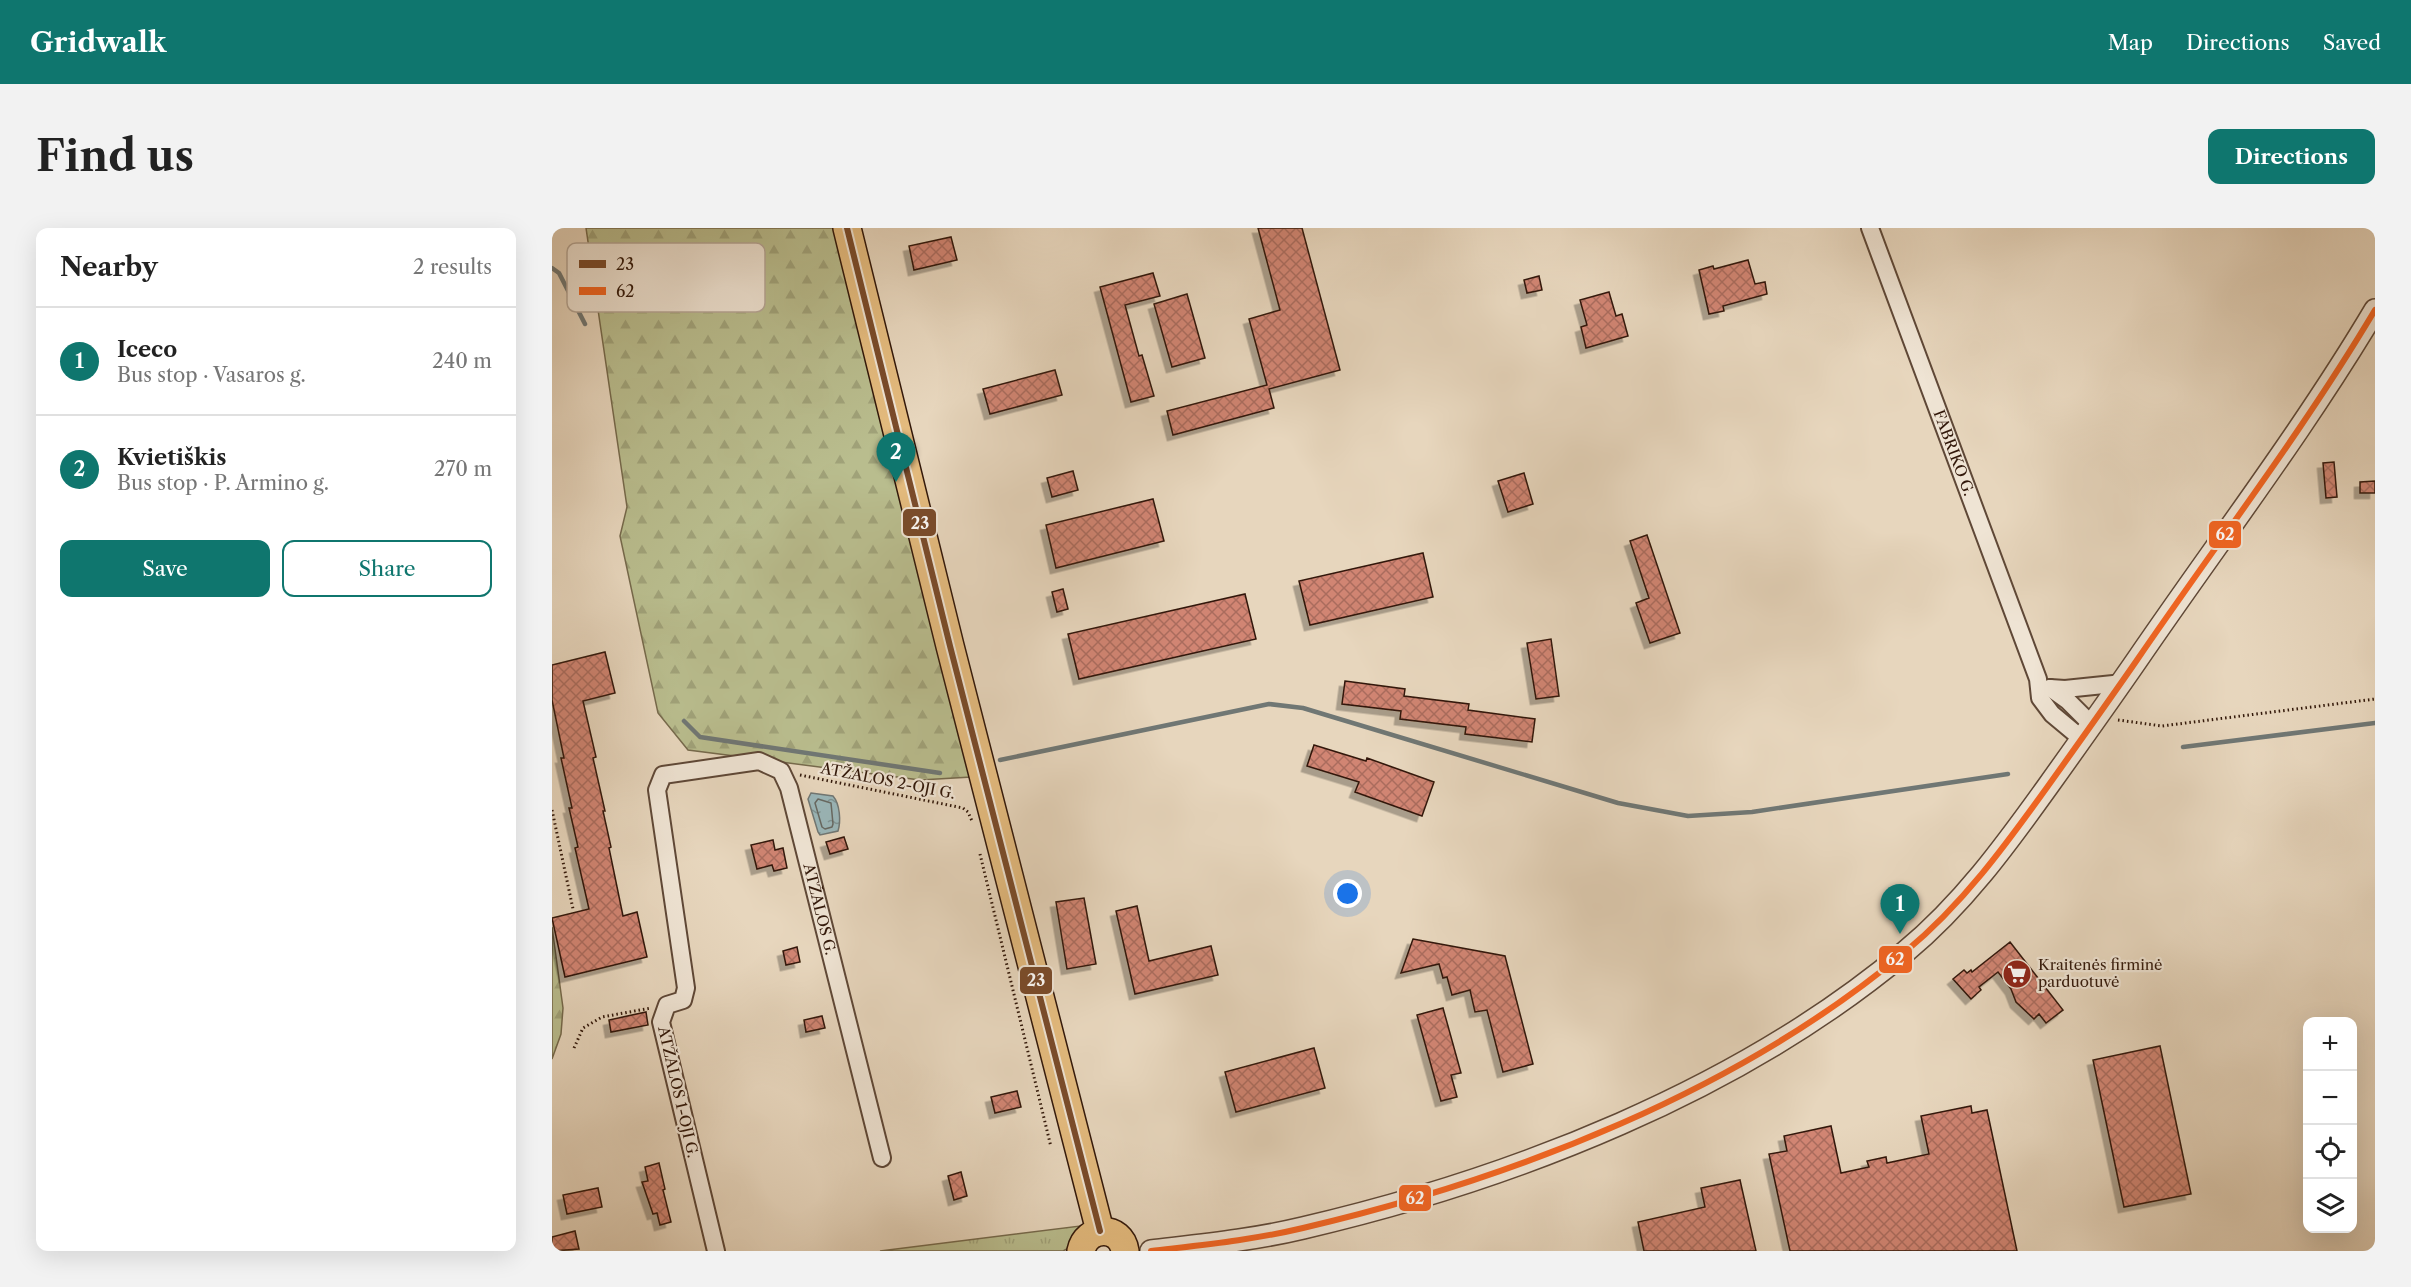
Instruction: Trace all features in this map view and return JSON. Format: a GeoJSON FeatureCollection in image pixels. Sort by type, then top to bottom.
{"type":"FeatureCollection","features":[{"type":"Feature","properties":{"kind":"main road"},"geometry":{"type":"LineString","coordinates":[[847,228],[950,646],[1100,1231]]}},
{"type":"Feature","properties":{"kind":"main road"},"geometry":{"type":"LineString","coordinates":[[1081,1251],[1086,1238],[1100,1231],[1115,1234],[1121,1239],[1125,1251]]}},
{"type":"Feature","properties":{"kind":"street","name":"FABRIKO G."},"geometry":{"type":"LineString","coordinates":[[1870,228],[2044,683],[2040,698],[2052,714],[2091,727]]}},
{"type":"Feature","properties":{"kind":"street"},"geometry":{"type":"LineString","coordinates":[[1150,1251],[1300,1229],[1413,1199],[1565,1146],[1676,1098],[1799,1029],[1854,992],[1932,927],[1963,897],[1993,861],[2123,683],[2251,498],[2375,310]]}},
{"type":"Feature","properties":{"kind":"street"},"geometry":{"type":"LineString","coordinates":[[2044,683],[2074,688],[2123,683]]}},
{"type":"Feature","properties":{"kind":"street","name":"ATŽALOS 1-OJI G."},"geometry":{"type":"LineString","coordinates":[[716,1251],[661,1022],[667,1005],[683,1000],[686,988],[657,790],[663,775],[671,772],[759,760],[781,771]]}},
{"type":"Feature","properties":{"kind":"street","name":"ATŽALOS G."},"geometry":{"type":"LineString","coordinates":[[781,771],[789,788],[882,1158]]}},
{"type":"Feature","properties":{"kind":"path"},"geometry":{"type":"LineString","coordinates":[[2091,727],[2162,726],[2375,699]]}},
{"type":"Feature","properties":{"kind":"path","name":"ATŽALOS 2-OJI G."},"geometry":{"type":"LineString","coordinates":[[781,771],[963,808],[968,812],[972,822]]}},
{"type":"Feature","properties":{"kind":"path"},"geometry":{"type":"LineString","coordinates":[[552,810],[573,909]]}},
{"type":"Feature","properties":{"kind":"path"},"geometry":{"type":"LineString","coordinates":[[977,844],[1051,1146]]}},
{"type":"Feature","properties":{"kind":"path"},"geometry":{"type":"LineString","coordinates":[[573,1048],[583,1028],[602,1017],[667,1005]]}},
{"type":"Feature","properties":{"kind":"green space"},"geometry":{"type":"Polygon","coordinates":[[[586,228],[833,228],[971,777],[920,780],[688,750],[658,713],[620,536],[627,507],[598,312],[765,312],[765,243],[588,243],[586,228]]]}},
{"type":"Feature","properties":{"kind":"green space"},"geometry":{"type":"Polygon","coordinates":[[[552,927],[563,1008],[561,1034],[552,1059],[552,927]]]}},
{"type":"Feature","properties":{"kind":"green space"},"geometry":{"type":"Polygon","coordinates":[[[1080,1226],[1075,1241],[1063,1251],[880,1251],[1080,1226]]]}},
{"type":"Feature","properties":{"kind":"water"},"geometry":{"type":"Polygon","coordinates":[[[811,793],[833,796],[839,813],[838,831],[820,835],[808,799],[811,793]]]}},
{"type":"Feature","properties":{"kind":"building"},"geometry":{"type":"Polygon","coordinates":[[[1258,228],[1302,228],[1340,370],[1269,389],[1274,408],[1173,435],[1167,411],[1267,385],[1249,319],[1280,310],[1258,228]]]}},
{"type":"Feature","properties":{"kind":"building"},"geometry":{"type":"Polygon","coordinates":[[[951,237],[957,260],[914,270],[909,246],[951,237]]]}},
{"type":"Feature","properties":{"kind":"building"},"geometry":{"type":"Polygon","coordinates":[[[1748,260],[1755,284],[1765,282],[1767,294],[1723,306],[1724,311],[1709,314],[1699,270],[1713,266],[1714,269],[1748,260]]]}},
{"type":"Feature","properties":{"kind":"building"},"geometry":{"type":"Polygon","coordinates":[[[1153,273],[1160,296],[1125,305],[1139,356],[1142,355],[1154,396],[1131,402],[1100,287],[1153,273]]]}},
{"type":"Feature","properties":{"kind":"building"},"geometry":{"type":"Polygon","coordinates":[[[1539,276],[1542,290],[1527,293],[1524,280],[1539,276]]]}},
{"type":"Feature","properties":{"kind":"building"},"geometry":{"type":"Polygon","coordinates":[[[1609,292],[1616,316],[1622,314],[1628,336],[1586,348],[1581,327],[1587,325],[1580,300],[1609,292]]]}},
{"type":"Feature","properties":{"kind":"building"},"geometry":{"type":"Polygon","coordinates":[[[1187,294],[1205,358],[1172,367],[1154,304],[1187,294]]]}},
{"type":"Feature","properties":{"kind":"building"},"geometry":{"type":"Polygon","coordinates":[[[1055,370],[1062,395],[990,414],[983,389],[1055,370]]]}},
{"type":"Feature","properties":{"kind":"building"},"geometry":{"type":"Polygon","coordinates":[[[2334,462],[2337,497],[2326,498],[2323,463],[2334,462]]]}},
{"type":"Feature","properties":{"kind":"building"},"geometry":{"type":"Polygon","coordinates":[[[1073,471],[1078,490],[1052,497],[1047,478],[1073,471]]]}},
{"type":"Feature","properties":{"kind":"building"},"geometry":{"type":"Polygon","coordinates":[[[1524,473],[1533,504],[1508,512],[1498,481],[1524,473]]]}},
{"type":"Feature","properties":{"kind":"building"},"geometry":{"type":"Polygon","coordinates":[[[2375,481],[2375,493],[2360,493],[2360,482],[2375,481]]]}},
{"type":"Feature","properties":{"kind":"building"},"geometry":{"type":"Polygon","coordinates":[[[1153,499],[1164,541],[1056,568],[1046,525],[1153,499]]]}},
{"type":"Feature","properties":{"kind":"building"},"geometry":{"type":"Polygon","coordinates":[[[1647,535],[1680,633],[1650,643],[1636,603],[1649,598],[1630,541],[1647,535]]]}},
{"type":"Feature","properties":{"kind":"building"},"geometry":{"type":"Polygon","coordinates":[[[1423,553],[1433,597],[1310,625],[1299,581],[1423,553]]]}},
{"type":"Feature","properties":{"kind":"building"},"geometry":{"type":"Polygon","coordinates":[[[1063,589],[1068,609],[1057,612],[1052,592],[1063,589]]]}},
{"type":"Feature","properties":{"kind":"building"},"geometry":{"type":"Polygon","coordinates":[[[1245,594],[1256,639],[1079,679],[1068,634],[1245,594]]]}},
{"type":"Feature","properties":{"kind":"building"},"geometry":{"type":"Polygon","coordinates":[[[1551,639],[1559,696],[1536,699],[1527,643],[1551,639]]]}},
{"type":"Feature","properties":{"kind":"building"},"geometry":{"type":"Polygon","coordinates":[[[605,652],[615,693],[583,701],[596,757],[593,758],[605,811],[603,811],[611,847],[609,848],[623,916],[637,912],[647,957],[565,977],[552,918],[589,909],[575,848],[578,847],[569,808],[572,808],[552,700],[552,665],[605,652]]]}},
{"type":"Feature","properties":{"kind":"building"},"geometry":{"type":"Polygon","coordinates":[[[1345,681],[1405,689],[1404,696],[1469,704],[1468,710],[1535,719],[1532,742],[1465,734],[1466,727],[1400,719],[1401,711],[1342,704],[1345,681]]]}},
{"type":"Feature","properties":{"kind":"building"},"geometry":{"type":"Polygon","coordinates":[[[1314,745],[1366,761],[1367,758],[1434,782],[1422,816],[1355,792],[1359,782],[1307,766],[1314,745]]]}},
{"type":"Feature","properties":{"kind":"building"},"geometry":{"type":"Polygon","coordinates":[[[844,837],[848,849],[830,854],[826,842],[844,837]]]}},
{"type":"Feature","properties":{"kind":"building"},"geometry":{"type":"Polygon","coordinates":[[[773,840],[775,850],[783,848],[787,868],[774,871],[772,865],[757,869],[751,845],[773,840]]]}},
{"type":"Feature","properties":{"kind":"building"},"geometry":{"type":"Polygon","coordinates":[[[1084,898],[1096,964],[1067,969],[1056,902],[1084,898]]]}},
{"type":"Feature","properties":{"kind":"building"},"geometry":{"type":"Polygon","coordinates":[[[1137,906],[1149,961],[1211,946],[1218,975],[1135,994],[1116,911],[1137,906]]]}},
{"type":"Feature","properties":{"kind":"building"},"geometry":{"type":"Polygon","coordinates":[[[1413,939],[1505,956],[1533,1064],[1503,1072],[1487,1010],[1475,1012],[1470,990],[1452,995],[1447,977],[1443,978],[1439,964],[1401,973],[1413,939]]]}},
{"type":"Feature","properties":{"kind":"building","name":"Kraitenės firminė parduotuvė"},"geometry":{"type":"Polygon","coordinates":[[[2010,942],[2063,1010],[2046,1023],[2039,1014],[2034,1019],[2016,1002],[2011,989],[1998,972],[1979,987],[1981,990],[1971,999],[1953,979],[1964,970],[1967,973],[1971,970],[1972,972],[2010,942]]]}},
{"type":"Feature","properties":{"kind":"building"},"geometry":{"type":"Polygon","coordinates":[[[797,947],[800,962],[786,965],[783,951],[797,947]]]}},
{"type":"Feature","properties":{"kind":"building"},"geometry":{"type":"Polygon","coordinates":[[[1443,1008],[1461,1073],[1451,1075],[1457,1097],[1441,1101],[1417,1015],[1443,1008]]]}},
{"type":"Feature","properties":{"kind":"building"},"geometry":{"type":"Polygon","coordinates":[[[646,1012],[648,1025],[611,1032],[609,1020],[646,1012]]]}},
{"type":"Feature","properties":{"kind":"building"},"geometry":{"type":"Polygon","coordinates":[[[822,1016],[825,1028],[806,1032],[804,1020],[822,1016]]]}},
{"type":"Feature","properties":{"kind":"building"},"geometry":{"type":"Polygon","coordinates":[[[2160,1046],[2191,1194],[2124,1207],[2093,1060],[2160,1046]]]}},
{"type":"Feature","properties":{"kind":"building"},"geometry":{"type":"Polygon","coordinates":[[[1314,1048],[1325,1088],[1236,1112],[1225,1072],[1314,1048]]]}},
{"type":"Feature","properties":{"kind":"building"},"geometry":{"type":"Polygon","coordinates":[[[1017,1091],[1021,1107],[995,1113],[991,1097],[1017,1091]]]}},
{"type":"Feature","properties":{"kind":"building"},"geometry":{"type":"Polygon","coordinates":[[[1971,1106],[1972,1113],[1987,1110],[2017,1251],[1790,1251],[1769,1154],[1787,1151],[1784,1136],[1831,1126],[1841,1173],[1869,1167],[1867,1161],[1886,1157],[1887,1163],[1929,1154],[1921,1116],[1971,1106]]]}},
{"type":"Feature","properties":{"kind":"building"},"geometry":{"type":"Polygon","coordinates":[[[659,1163],[671,1222],[660,1225],[657,1213],[653,1214],[642,1182],[648,1181],[645,1167],[659,1163]]]}},
{"type":"Feature","properties":{"kind":"building"},"geometry":{"type":"Polygon","coordinates":[[[961,1172],[967,1196],[954,1200],[948,1176],[961,1172]]]}},
{"type":"Feature","properties":{"kind":"building"},"geometry":{"type":"Polygon","coordinates":[[[1740,1180],[1756,1251],[1644,1251],[1638,1222],[1705,1207],[1701,1188],[1740,1180]]]}},
{"type":"Feature","properties":{"kind":"building"},"geometry":{"type":"Polygon","coordinates":[[[598,1188],[602,1207],[567,1214],[563,1195],[598,1188]]]}},
{"type":"Feature","properties":{"kind":"building"},"geometry":{"type":"Polygon","coordinates":[[[575,1231],[579,1249],[552,1251],[552,1237],[575,1231]]]}},
{"type":"Feature","properties":{"kind":"waterway"},"geometry":{"type":"LineString","coordinates":[[552,268],[559,273],[567,289]]}},
{"type":"Feature","properties":{"kind":"waterway"},"geometry":{"type":"LineString","coordinates":[[579,312],[585,324]]}},
{"type":"Feature","properties":{"kind":"waterway"},"geometry":{"type":"LineString","coordinates":[[1000,760],[1269,704],[1303,708],[1618,803],[1688,816],[1752,812],[2008,774]]}},
{"type":"Feature","properties":{"kind":"waterway"},"geometry":{"type":"LineString","coordinates":[[684,721],[700,737],[940,773]]}},
{"type":"Feature","properties":{"kind":"waterway"},"geometry":{"type":"LineString","coordinates":[[2183,747],[2375,723]]}},
{"type":"Feature","properties":{"kind":"transit line","name":"23"},"geometry":{"type":"LineString","coordinates":[[847,228],[950,646],[1100,1231]]}},
{"type":"Feature","properties":{"kind":"transit line","name":"62"},"geometry":{"type":"LineString","coordinates":[[1151,1251],[1246,1239],[1303,1228],[1462,1184],[1542,1156],[1620,1124],[1697,1087],[1770,1047],[1840,1002],[1926,934],[1964,895],[1999,852],[2289,443],[2375,310]]}},
{"type":"Feature","properties":{"kind":"place","name":"Kvietiškis"},"geometry":{"type":"Point","coordinates":[896,482]}},
{"type":"Feature","properties":{"kind":"place","name":"Iceco"},"geometry":{"type":"Point","coordinates":[1900,934]}},
{"type":"Feature","properties":{"kind":"place","name":"Kraitenės firminė parduotuvė"},"geometry":{"type":"Point","coordinates":[2017,974]}}]}
